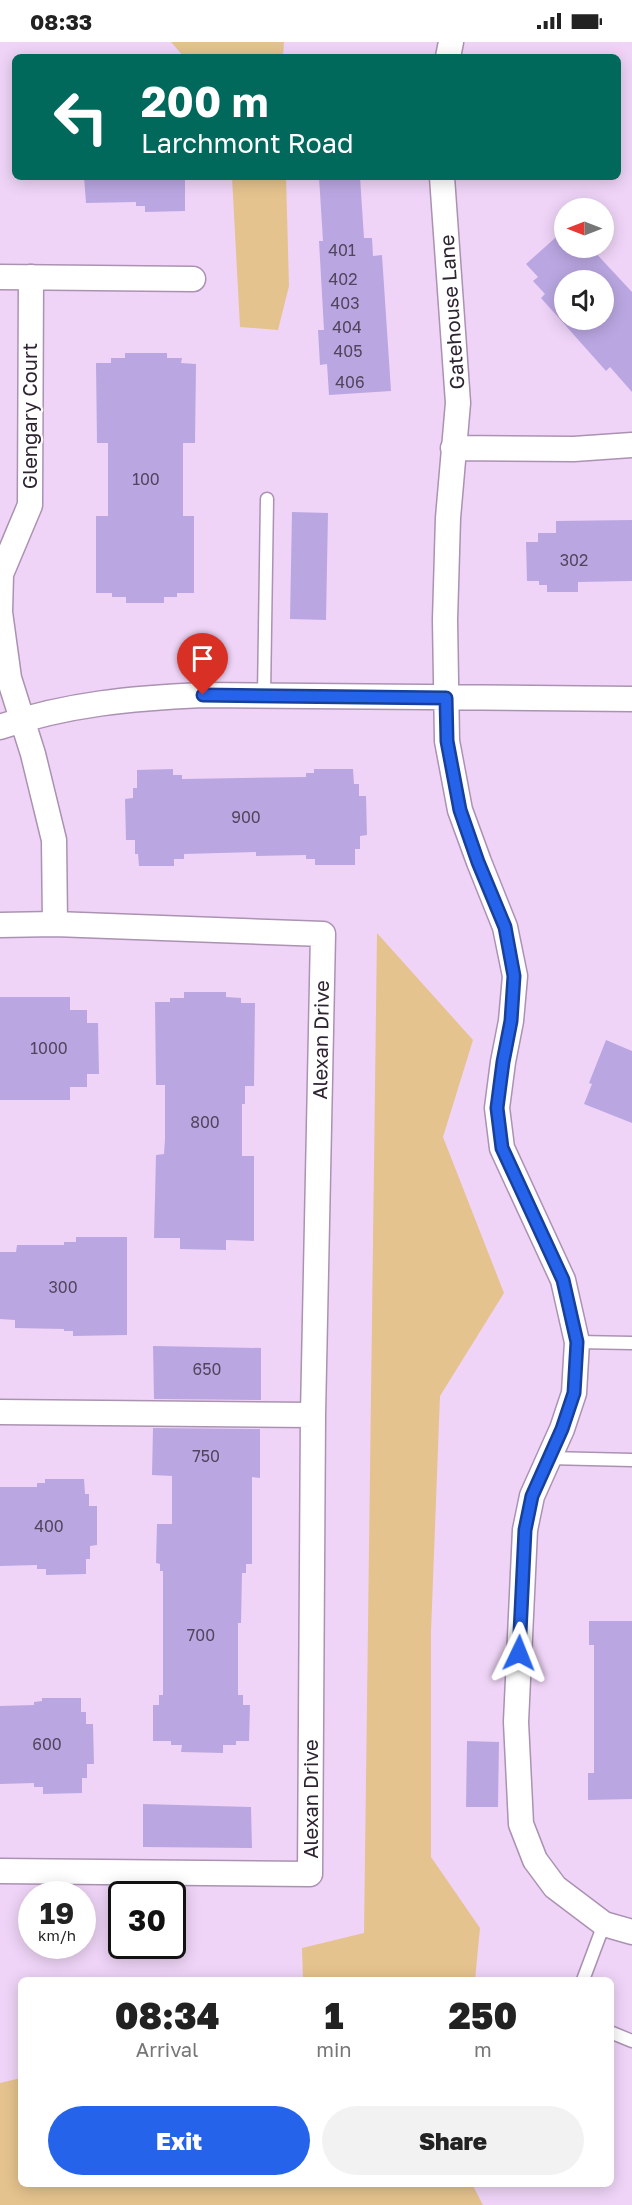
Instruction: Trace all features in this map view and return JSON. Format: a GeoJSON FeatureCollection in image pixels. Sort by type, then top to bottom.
{"type":"FeatureCollection","features":[{"type":"Feature","properties":{"kind":"street","name":"Gatehouse Lane"},"geometry":{"type":"LineString","coordinates":[[442,180],[458,403],[448,518],[445,620],[447,741],[460,810],[478,862],[505,927],[514,976],[511,1021],[497,1108],[502,1148],[563,1280],[577,1342],[574,1393],[562,1429],[532,1496],[525,1530],[516,1722],[521,1824],[535,1860],[555,1887],[604,1924]]}},
{"type":"Feature","properties":{"kind":"street"},"geometry":{"type":"LineString","coordinates":[[0,277],[193,279]]}},
{"type":"Feature","properties":{"kind":"street","name":"Glengary Court"},"geometry":{"type":"LineString","coordinates":[[10,724],[9,678],[0,612],[1,574],[5,550],[30,505],[32,277]]}},
{"type":"Feature","properties":{"kind":"street"},"geometry":{"type":"LineString","coordinates":[[453,448],[574,449],[632,445]]}},
{"type":"Feature","properties":{"kind":"street"},"geometry":{"type":"LineString","coordinates":[[55,924],[54,840],[33,754],[10,724],[68,708],[128,700],[203,695],[632,699]]}},
{"type":"Feature","properties":{"kind":"street","name":"Alexan Drive"},"geometry":{"type":"LineString","coordinates":[[0,925],[55,924],[323,934],[313,1415],[310,1874],[0,1871]]}},
{"type":"Feature","properties":{"kind":"street"},"geometry":{"type":"LineString","coordinates":[[0,1412],[313,1415]]}},
{"type":"Feature","properties":{"kind":"street"},"geometry":{"type":"LineString","coordinates":[[604,1924],[632,1932]]}},
{"type":"Feature","properties":{"kind":"lane"},"geometry":{"type":"LineString","coordinates":[[264,695],[267,499]]}},
{"type":"Feature","properties":{"kind":"lane"},"geometry":{"type":"LineString","coordinates":[[577,1342],[632,1343]]}},
{"type":"Feature","properties":{"kind":"lane"},"geometry":{"type":"LineString","coordinates":[[548,1458],[632,1460]]}},
{"type":"Feature","properties":{"kind":"lane"},"geometry":{"type":"LineString","coordinates":[[584,1977],[604,1924]]}},
{"type":"Feature","properties":{"kind":"lane"},"geometry":{"type":"LineString","coordinates":[[614,2034],[632,2041]]}},
{"type":"Feature","properties":{"kind":"shaded area"},"geometry":{"type":"Polygon","coordinates":[[[171,42],[284,42],[283,54],[181,54],[171,42]]]}},
{"type":"Feature","properties":{"kind":"shaded area"},"geometry":{"type":"Polygon","coordinates":[[[232,180],[286,180],[289,286],[278,330],[240,327],[232,180]]]}},
{"type":"Feature","properties":{"kind":"shaded area"},"geometry":{"type":"Polygon","coordinates":[[[377,933],[473,1040],[443,1137],[504,1293],[440,1396],[431,1632],[431,1857],[480,1928],[475,1977],[303,1977],[302,1948],[364,1933],[377,933]]]}},
{"type":"Feature","properties":{"kind":"shaded area"},"geometry":{"type":"Polygon","coordinates":[[[18,2079],[18,2187],[474,2187],[483,2205],[0,2205],[0,2083],[18,2079]]]}},
{"type":"Feature","properties":{"kind":"building"},"geometry":{"type":"Polygon","coordinates":[[[84,180],[185,180],[185,211],[145,212],[145,206],[136,206],[136,202],[86,203],[84,180]]]}},
{"type":"Feature","properties":{"kind":"building"},"geometry":{"type":"Polygon","coordinates":[[[319,180],[360,180],[364,238],[372,238],[373,256],[382,255],[391,391],[329,395],[327,364],[320,365],[318,330],[324,330],[319,241],[323,241],[319,180]]]}},
{"type":"Feature","properties":{"kind":"building"},"geometry":{"type":"Polygon","coordinates":[[[554,239],[554,258],[600,258],[612,270],[554,270],[554,313],[541,298],[545,294],[533,281],[538,277],[526,264],[554,239]]]}},
{"type":"Feature","properties":{"kind":"building"},"geometry":{"type":"Polygon","coordinates":[[[614,273],[632,292],[632,392],[610,367],[606,371],[569,330],[614,330],[614,273]]]}},
{"type":"Feature","properties":{"kind":"building"},"geometry":{"type":"Polygon","coordinates":[[[125,353],[167,353],[167,358],[182,358],[181,363],[196,364],[195,443],[183,443],[183,516],[194,516],[194,593],[177,593],[177,597],[164,597],[164,603],[126,603],[126,597],[112,597],[112,593],[96,593],[96,516],[108,516],[108,443],[97,443],[96,363],[111,363],[111,358],[125,358],[125,353]]]}},
{"type":"Feature","properties":{"kind":"building"},"geometry":{"type":"Polygon","coordinates":[[[292,512],[328,513],[326,620],[290,619],[292,512]]]}},
{"type":"Feature","properties":{"kind":"building"},"geometry":{"type":"Polygon","coordinates":[[[632,520],[632,581],[578,582],[578,592],[547,592],[547,585],[539,585],[539,581],[527,581],[526,542],[538,542],[538,533],[556,533],[556,521],[632,520]]]}},
{"type":"Feature","properties":{"kind":"building"},"geometry":{"type":"Polygon","coordinates":[[[173,769],[173,775],[182,775],[182,779],[306,777],[306,773],[314,773],[314,769],[353,769],[354,784],[359,784],[359,796],[366,796],[367,835],[360,836],[360,849],[355,849],[355,865],[315,865],[315,859],[306,859],[306,855],[256,856],[256,852],[184,854],[184,859],[174,859],[174,866],[139,866],[138,854],[135,854],[135,840],[126,840],[125,799],[133,798],[133,788],[137,788],[137,770],[173,769]]]}},
{"type":"Feature","properties":{"kind":"building"},"geometry":{"type":"Polygon","coordinates":[[[184,992],[226,992],[226,997],[241,998],[241,1003],[255,1003],[254,1086],[245,1086],[245,1104],[242,1104],[242,1156],[254,1156],[254,1241],[226,1240],[226,1250],[180,1249],[180,1238],[154,1238],[156,1155],[164,1154],[165,1139],[165,1085],[156,1085],[155,1002],[170,1002],[170,998],[184,998],[184,992]]]}},
{"type":"Feature","properties":{"kind":"building"},"geometry":{"type":"Polygon","coordinates":[[[0,997],[70,997],[70,1010],[87,1010],[87,1023],[98,1023],[99,1074],[87,1074],[87,1087],[70,1087],[70,1100],[0,1100],[0,997]]]}},
{"type":"Feature","properties":{"kind":"building"},"geometry":{"type":"Polygon","coordinates":[[[606,1040],[632,1051],[632,1123],[584,1104],[592,1084],[589,1083],[606,1040]]]}},
{"type":"Feature","properties":{"kind":"building"},"geometry":{"type":"Polygon","coordinates":[[[76,1237],[127,1237],[127,1335],[73,1336],[73,1331],[64,1331],[64,1329],[15,1328],[15,1320],[0,1319],[0,1252],[16,1252],[17,1245],[64,1245],[64,1242],[76,1242],[76,1237]]]}},
{"type":"Feature","properties":{"kind":"building"},"geometry":{"type":"Polygon","coordinates":[[[153,1346],[261,1348],[261,1400],[154,1399],[153,1346]]]}},
{"type":"Feature","properties":{"kind":"building"},"geometry":{"type":"Polygon","coordinates":[[[153,1428],[260,1429],[260,1478],[252,1477],[252,1564],[246,1564],[246,1573],[242,1573],[241,1623],[238,1623],[238,1695],[243,1695],[243,1705],[250,1705],[249,1741],[236,1741],[236,1745],[223,1745],[223,1753],[181,1752],[182,1745],[171,1745],[171,1741],[153,1741],[153,1705],[159,1705],[159,1695],[163,1695],[163,1571],[160,1571],[160,1564],[156,1563],[157,1524],[172,1524],[172,1476],[152,1475],[153,1428]]]}},
{"type":"Feature","properties":{"kind":"building"},"geometry":{"type":"Polygon","coordinates":[[[45,1479],[84,1479],[85,1494],[89,1494],[89,1506],[97,1506],[97,1545],[90,1546],[90,1559],[86,1559],[86,1574],[46,1575],[46,1569],[37,1569],[37,1565],[0,1566],[0,1487],[37,1487],[37,1483],[45,1483],[45,1479]]]}},
{"type":"Feature","properties":{"kind":"building"},"geometry":{"type":"Polygon","coordinates":[[[589,1621],[632,1621],[632,1799],[588,1800],[588,1773],[594,1773],[594,1645],[589,1645],[589,1621]]]}},
{"type":"Feature","properties":{"kind":"building"},"geometry":{"type":"Polygon","coordinates":[[[42,1698],[81,1698],[81,1712],[86,1712],[86,1724],[93,1724],[94,1764],[87,1764],[87,1778],[82,1778],[82,1793],[43,1794],[43,1787],[34,1787],[34,1783],[0,1784],[0,1706],[34,1705],[34,1702],[42,1701],[42,1698]]]}},
{"type":"Feature","properties":{"kind":"building"},"geometry":{"type":"Polygon","coordinates":[[[467,1741],[499,1742],[498,1807],[466,1807],[467,1741]]]}},
{"type":"Feature","properties":{"kind":"building"},"geometry":{"type":"Polygon","coordinates":[[[143,1804],[251,1807],[252,1848],[143,1847],[143,1804]]]}},
{"type":"Feature","properties":{"kind":"route"},"geometry":{"type":"LineString","coordinates":[[203,695],[446,698],[447,741],[460,810],[478,862],[505,927],[514,976],[511,1021],[497,1108],[502,1148],[563,1280],[577,1342],[574,1393],[562,1429],[532,1496],[525,1530],[519,1653]]}}]}
